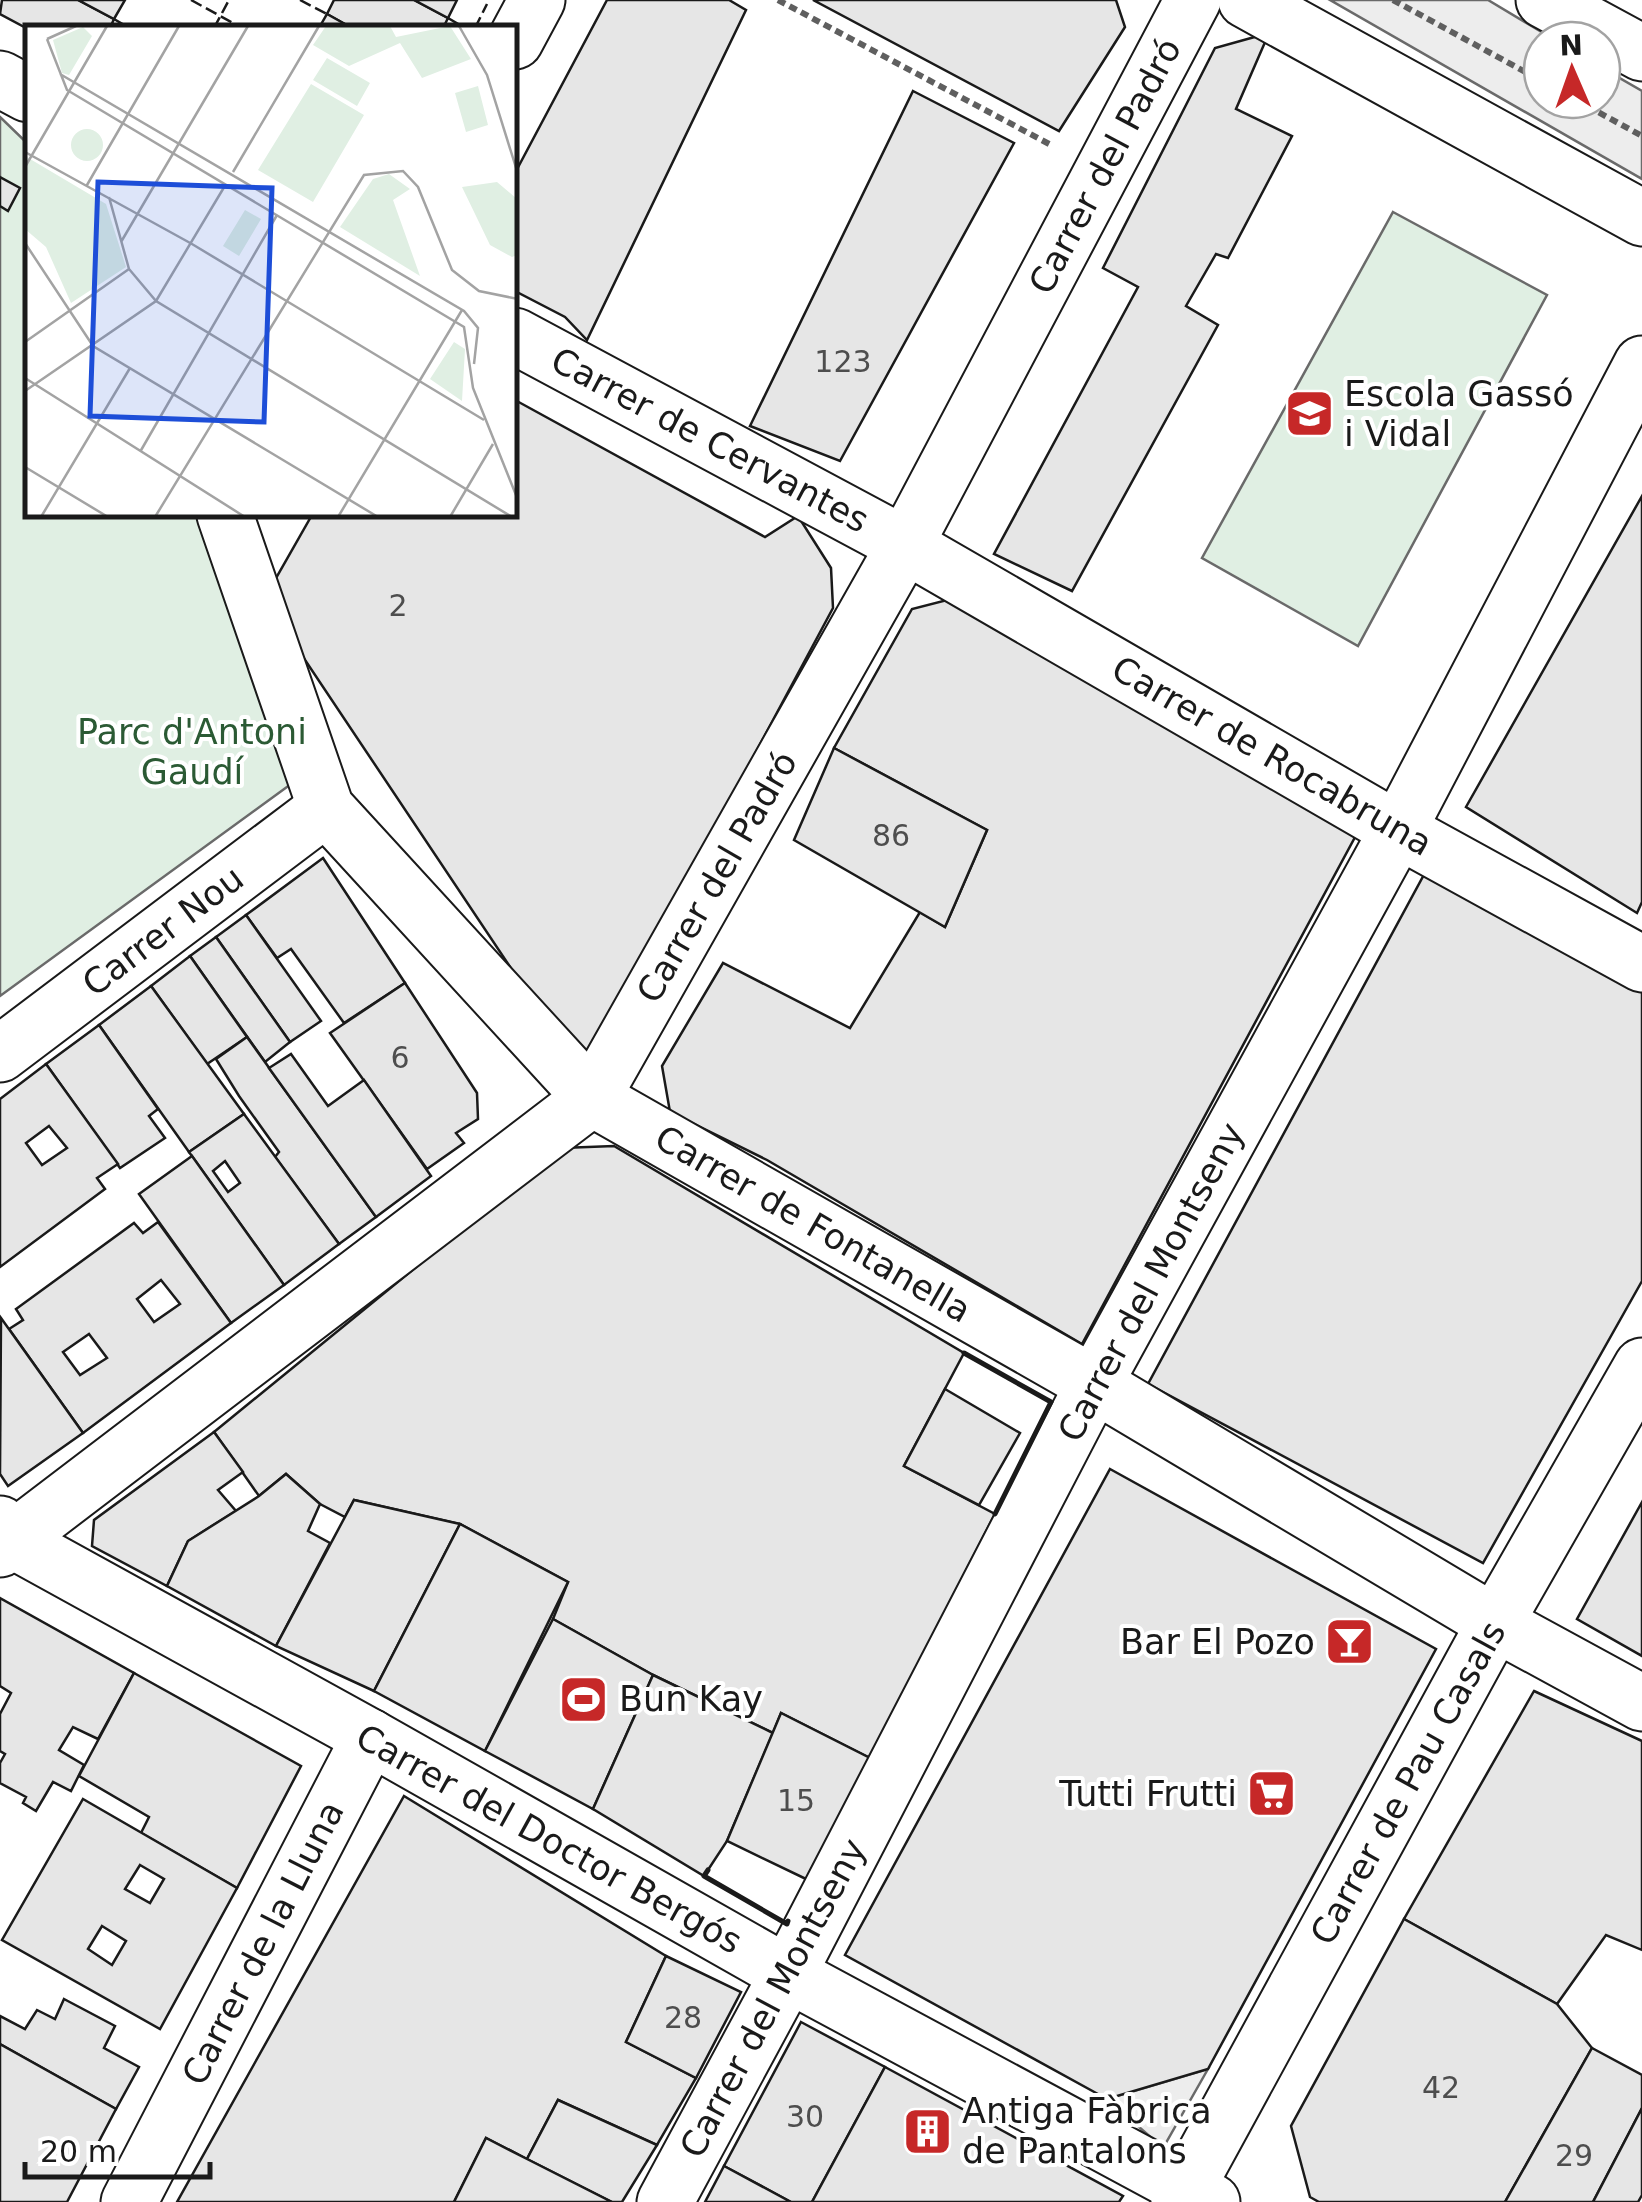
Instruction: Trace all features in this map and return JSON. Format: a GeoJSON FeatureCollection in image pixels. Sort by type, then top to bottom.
{"type":"FeatureCollection","features":[{"type":"Feature","properties":{"kind":"street"},"geometry":{"type":"LineString","coordinates":[[518,35],[537,0]]}},
{"type":"Feature","properties":{"kind":"street","name":"Carrer del Padró"},"geometry":{"type":"LineString","coordinates":[[4,1538],[592,1098],[905,545],[1193,0]]}},
{"type":"Feature","properties":{"kind":"street"},"geometry":{"type":"LineString","coordinates":[[1246,0],[1642,218]]}},
{"type":"Feature","properties":{"kind":"street"},"geometry":{"type":"LineString","coordinates":[[1544,0],[1642,53]]}},
{"type":"Feature","properties":{"kind":"street"},"geometry":{"type":"LineString","coordinates":[[0,79],[25,92]]}},
{"type":"Feature","properties":{"kind":"street","name":"Carrer de Cervantes"},"geometry":{"type":"LineString","coordinates":[[518,338],[905,545]]}},
{"type":"Feature","properties":{"kind":"street","name":"Carrer del Montseny"},"geometry":{"type":"LineString","coordinates":[[664,2202],[788,1974],[1094,1384],[1398,830],[1642,364]]}},
{"type":"Feature","properties":{"kind":"street","name":"Carrer de Fontanella"},"geometry":{"type":"LineString","coordinates":[[241,529],[326,808],[592,1098],[1642,1703]]}},
{"type":"Feature","properties":{"kind":"street","name":"Carrer de Rocabruna"},"geometry":{"type":"LineString","coordinates":[[905,545],[1398,830],[1642,964]]}},
{"type":"Feature","properties":{"kind":"street","name":"Carrer Nou"},"geometry":{"type":"LineString","coordinates":[[0,1054],[326,808]]}},
{"type":"Feature","properties":{"kind":"street","name":"Carrer de Pau Casals"},"geometry":{"type":"LineString","coordinates":[[1193,2197],[1496,1622],[1642,1366]]}},
{"type":"Feature","properties":{"kind":"street","name":"Carrer del Doctor Bergós"},"geometry":{"type":"LineString","coordinates":[[4,1538],[370,1737],[1193,2197]]}},
{"type":"Feature","properties":{"kind":"street","name":"Carrer de la Lluna"},"geometry":{"type":"LineString","coordinates":[[129,2202],[370,1737]]}},
{"type":"Feature","properties":{"kind":"path"},"geometry":{"type":"LineString","coordinates":[[778,0],[1102,172]]}},
{"type":"Feature","properties":{"kind":"path"},"geometry":{"type":"LineString","coordinates":[[1393,0],[1522,70]]}},
{"type":"Feature","properties":{"kind":"path"},"geometry":{"type":"LineString","coordinates":[[1613,120],[1642,136]]}},
{"type":"Feature","properties":{"kind":"green space","name":"Parc d'Antoni Gaudí"},"geometry":{"type":"Polygon","coordinates":[[[0,117],[25,141],[25,518],[198,518],[291,784],[0,996],[0,117]]]}},
{"type":"Feature","properties":{"kind":"green space"},"geometry":{"type":"Polygon","coordinates":[[[1393,212],[1547,295],[1358,646],[1202,558],[1393,212]]]}},
{"type":"Feature","properties":{"kind":"shaded area"},"geometry":{"type":"Polygon","coordinates":[[[1330,0],[1488,0],[1522,20],[1522,110],[1330,0]]]}},
{"type":"Feature","properties":{"kind":"shaded area"},"geometry":{"type":"Polygon","coordinates":[[[1622,80],[1642,91],[1642,179],[1539,120],[1622,120],[1622,80]]]}},
{"type":"Feature","properties":{"kind":"shaded area"},"geometry":{"type":"Polygon","coordinates":[[[1208,2069],[1163,2148],[1107,2099],[1208,2069]]]}},
{"type":"Feature","properties":{"kind":"building"},"geometry":{"type":"Polygon","coordinates":[[[2,0],[78,0],[114,19],[111,25],[25,27],[0,14],[2,0]]]}},
{"type":"Feature","properties":{"kind":"building"},"geometry":{"type":"Polygon","coordinates":[[[78,0],[125,0],[114,19],[78,0]]]}},
{"type":"Feature","properties":{"kind":"building"},"geometry":{"type":"Polygon","coordinates":[[[334,0],[414,0],[448,18],[444,25],[347,25],[327,14],[334,0]]]}},
{"type":"Feature","properties":{"kind":"building"},"geometry":{"type":"Polygon","coordinates":[[[414,0],[457,0],[448,18],[414,0]]]}},
{"type":"Feature","properties":{"kind":"building"},"geometry":{"type":"Polygon","coordinates":[[[607,0],[729,0],[746,10],[587,340],[565,317],[518,293],[518,167],[607,0]]]}},
{"type":"Feature","properties":{"kind":"building"},"geometry":{"type":"Polygon","coordinates":[[[813,0],[1116,0],[1125,27],[1059,131],[813,0]]]}},
{"type":"Feature","properties":{"kind":"building"},"geometry":{"type":"Polygon","coordinates":[[[327,14],[347,25],[321,25],[327,14]]]}},
{"type":"Feature","properties":{"kind":"building"},"geometry":{"type":"Polygon","coordinates":[[[1269,33],[1236,109],[1292,136],[1228,258],[1216,254],[1186,306],[1218,325],[1072,591],[994,554],[1138,287],[1103,268],[1215,48],[1269,33]]]}},
{"type":"Feature","properties":{"kind":"building"},"geometry":{"type":"Polygon","coordinates":[[[913,91],[1014,143],[840,461],[750,426],[913,91]]]}},
{"type":"Feature","properties":{"kind":"building"},"geometry":{"type":"Polygon","coordinates":[[[0,177],[20,188],[8,211],[0,206],[0,177]]]}},
{"type":"Feature","properties":{"kind":"building"},"geometry":{"type":"Polygon","coordinates":[[[518,402],[765,537],[798,516],[831,568],[833,608],[595,1047],[569,1055],[291,639],[275,580],[310,518],[518,518],[518,402]]]}},
{"type":"Feature","properties":{"kind":"building"},"geometry":{"type":"Polygon","coordinates":[[[1642,496],[1642,902],[1637,913],[1466,807],[1642,496]]]}},
{"type":"Feature","properties":{"kind":"building"},"geometry":{"type":"Polygon","coordinates":[[[947,600],[1361,826],[1082,1344],[767,1160],[670,1112],[662,1066],[723,963],[850,1028],[920,912],[945,927],[987,830],[834,748],[912,609],[947,600]]]}},
{"type":"Feature","properties":{"kind":"building"},"geometry":{"type":"Polygon","coordinates":[[[834,748],[987,830],[945,927],[794,840],[834,748]]]}},
{"type":"Feature","properties":{"kind":"building"},"geometry":{"type":"Polygon","coordinates":[[[323,858],[405,983],[344,1023],[291,949],[277,958],[246,915],[323,858]]]}},
{"type":"Feature","properties":{"kind":"building"},"geometry":{"type":"Polygon","coordinates":[[[1426,871],[1642,990],[1642,1281],[1483,1563],[1148,1384],[1426,871]]]}},
{"type":"Feature","properties":{"kind":"building"},"geometry":{"type":"Polygon","coordinates":[[[246,915],[321,1021],[290,1042],[216,937],[246,915]]]}},
{"type":"Feature","properties":{"kind":"building"},"geometry":{"type":"Polygon","coordinates":[[[216,937],[290,1042],[265,1062],[190,956],[216,937]]]}},
{"type":"Feature","properties":{"kind":"building"},"geometry":{"type":"Polygon","coordinates":[[[190,956],[247,1037],[207,1064],[151,986],[190,956]]]}},
{"type":"Feature","properties":{"kind":"building"},"geometry":{"type":"Polygon","coordinates":[[[405,983],[477,1093],[478,1119],[456,1133],[464,1143],[427,1169],[330,1033],[405,983]]]}},
{"type":"Feature","properties":{"kind":"building"},"geometry":{"type":"Polygon","coordinates":[[[151,986],[244,1114],[189,1152],[99,1025],[151,986]]]}},
{"type":"Feature","properties":{"kind":"building"},"geometry":{"type":"Polygon","coordinates":[[[99,1025],[158,1109],[149,1116],[165,1138],[120,1168],[46,1064],[99,1025]]]}},
{"type":"Feature","properties":{"kind":"building"},"geometry":{"type":"Polygon","coordinates":[[[247,1037],[376,1217],[339,1244],[275,1157],[279,1152],[216,1059],[247,1037]]]}},
{"type":"Feature","properties":{"kind":"building"},"geometry":{"type":"Polygon","coordinates":[[[291,1054],[328,1106],[364,1080],[431,1176],[376,1217],[269,1068],[291,1054]]]}},
{"type":"Feature","properties":{"kind":"building"},"geometry":{"type":"Polygon","coordinates":[[[46,1064],[118,1164],[97,1178],[105,1189],[0,1267],[0,1099],[46,1064]],[[49,1126],[26,1143],[42,1165],[67,1148],[49,1126]]]}},
{"type":"Feature","properties":{"kind":"building"},"geometry":{"type":"Polygon","coordinates":[[[244,1114],[339,1244],[284,1285],[189,1152],[244,1114]],[[225,1161],[213,1171],[228,1192],[240,1183],[225,1161]]]}},
{"type":"Feature","properties":{"kind":"building"},"geometry":{"type":"Polygon","coordinates":[[[614,1146],[964,1353],[904,1466],[995,1514],[870,1758],[781,1713],[773,1733],[653,1675],[553,1619],[568,1582],[460,1524],[354,1500],[345,1517],[320,1504],[286,1474],[259,1496],[214,1432],[562,1148],[614,1146]]]}},
{"type":"Feature","properties":{"kind":"building"},"geometry":{"type":"Polygon","coordinates":[[[192,1156],[284,1285],[231,1323],[139,1194],[192,1156]]]}},
{"type":"Feature","properties":{"kind":"building"},"geometry":{"type":"Polygon","coordinates":[[[158,1222],[231,1323],[83,1433],[9,1329],[23,1320],[16,1309],[134,1223],[143,1233],[158,1222]],[[161,1280],[137,1299],[154,1322],[180,1304],[161,1280]],[[89,1334],[63,1352],[80,1375],[107,1358],[89,1334]]]}},
{"type":"Feature","properties":{"kind":"building"},"geometry":{"type":"Polygon","coordinates":[[[1,1318],[83,1433],[8,1486],[0,1474],[1,1318]]]}},
{"type":"Feature","properties":{"kind":"building"},"geometry":{"type":"Polygon","coordinates":[[[945,1389],[1020,1433],[979,1505],[904,1466],[945,1389]]]}},
{"type":"Feature","properties":{"kind":"building"},"geometry":{"type":"Polygon","coordinates":[[[214,1432],[243,1472],[218,1490],[236,1511],[188,1541],[167,1586],[92,1546],[94,1520],[214,1432]]]}},
{"type":"Feature","properties":{"kind":"building"},"geometry":{"type":"Polygon","coordinates":[[[1110,1469],[1436,1649],[1208,2069],[1107,2099],[845,1955],[1110,1469]]]}},
{"type":"Feature","properties":{"kind":"building"},"geometry":{"type":"Polygon","coordinates":[[[286,1474],[320,1504],[308,1531],[330,1543],[276,1646],[167,1586],[188,1541],[286,1474]]]}},
{"type":"Feature","properties":{"kind":"building"},"geometry":{"type":"Polygon","coordinates":[[[354,1500],[460,1524],[374,1691],[276,1646],[354,1500]]]}},
{"type":"Feature","properties":{"kind":"building"},"geometry":{"type":"Polygon","coordinates":[[[1642,1502],[1642,1656],[1577,1619],[1642,1502]]]}},
{"type":"Feature","properties":{"kind":"building"},"geometry":{"type":"Polygon","coordinates":[[[460,1524],[568,1582],[485,1751],[374,1691],[460,1524]]]}},
{"type":"Feature","properties":{"kind":"building"},"geometry":{"type":"Polygon","coordinates":[[[0,1598],[134,1673],[98,1739],[73,1727],[59,1750],[84,1765],[71,1791],[53,1782],[36,1811],[23,1803],[26,1797],[0,1783],[0,1763],[5,1754],[0,1751],[0,1714],[11,1693],[0,1686],[0,1598]]]}},
{"type":"Feature","properties":{"kind":"building"},"geometry":{"type":"Polygon","coordinates":[[[553,1619],[653,1675],[593,1809],[485,1751],[553,1619]]]}},
{"type":"Feature","properties":{"kind":"building"},"geometry":{"type":"Polygon","coordinates":[[[134,1673],[301,1766],[237,1888],[141,1833],[149,1817],[79,1776],[134,1673]]]}},
{"type":"Feature","properties":{"kind":"building"},"geometry":{"type":"Polygon","coordinates":[[[653,1675],[773,1733],[727,1841],[704,1876],[593,1809],[653,1675]]]}},
{"type":"Feature","properties":{"kind":"building"},"geometry":{"type":"Polygon","coordinates":[[[1534,1691],[1642,1741],[1642,1950],[1606,1935],[1557,2004],[1404,1919],[1534,1691]]]}},
{"type":"Feature","properties":{"kind":"building"},"geometry":{"type":"Polygon","coordinates":[[[781,1713],[870,1758],[806,1879],[727,1841],[781,1713]]]}},
{"type":"Feature","properties":{"kind":"building"},"geometry":{"type":"Polygon","coordinates":[[[404,1796],[666,1956],[626,2042],[696,2078],[657,2145],[558,2100],[527,2159],[486,2138],[454,2202],[177,2202],[404,1796]]]}},
{"type":"Feature","properties":{"kind":"building"},"geometry":{"type":"Polygon","coordinates":[[[83,1799],[237,1888],[160,2029],[2,1940],[83,1799]],[[140,1865],[125,1889],[150,1903],[164,1879],[140,1865]],[[102,1926],[88,1949],[112,1965],[126,1941],[102,1926]]]}},
{"type":"Feature","properties":{"kind":"building"},"geometry":{"type":"Polygon","coordinates":[[[1404,1919],[1557,2004],[1592,2048],[1505,2202],[1319,2202],[1310,2197],[1291,2126],[1404,1919]]]}},
{"type":"Feature","properties":{"kind":"building"},"geometry":{"type":"Polygon","coordinates":[[[666,1956],[741,1992],[696,2078],[626,2042],[666,1956]]]}},
{"type":"Feature","properties":{"kind":"building"},"geometry":{"type":"Polygon","coordinates":[[[64,1999],[115,2026],[104,2048],[139,2067],[116,2109],[0,2044],[0,2016],[25,2029],[37,2010],[55,2019],[64,1999]]]}},
{"type":"Feature","properties":{"kind":"building"},"geometry":{"type":"Polygon","coordinates":[[[801,2022],[885,2067],[812,2202],[791,2202],[724,2166],[801,2022]]]}},
{"type":"Feature","properties":{"kind":"building"},"geometry":{"type":"Polygon","coordinates":[[[0,2044],[116,2109],[67,2202],[0,2202],[0,2044]]]}},
{"type":"Feature","properties":{"kind":"building"},"geometry":{"type":"Polygon","coordinates":[[[1592,2048],[1642,2075],[1642,2108],[1593,2202],[1505,2202],[1592,2048]]]}},
{"type":"Feature","properties":{"kind":"building","name":"Antiga Fàbrica de Pantalons"},"geometry":{"type":"Polygon","coordinates":[[[885,2067],[1123,2196],[1119,2202],[812,2202],[885,2067]]]}},
{"type":"Feature","properties":{"kind":"building"},"geometry":{"type":"Polygon","coordinates":[[[558,2100],[657,2145],[622,2202],[612,2202],[527,2159],[558,2100]]]}},
{"type":"Feature","properties":{"kind":"building"},"geometry":{"type":"Polygon","coordinates":[[[1642,2108],[1642,2195],[1638,2202],[1593,2202],[1642,2108]]]}},
{"type":"Feature","properties":{"kind":"building"},"geometry":{"type":"Polygon","coordinates":[[[486,2138],[527,2159],[612,2202],[454,2202],[486,2138]]]}},
{"type":"Feature","properties":{"kind":"building"},"geometry":{"type":"Polygon","coordinates":[[[724,2166],[791,2202],[705,2202],[724,2166]]]}},
{"type":"Feature","properties":{"kind":"fence"},"geometry":{"type":"LineString","coordinates":[[191,0],[237,25]]}},
{"type":"Feature","properties":{"kind":"fence"},"geometry":{"type":"LineString","coordinates":[[216,25],[229,0]]}},
{"type":"Feature","properties":{"kind":"fence"},"geometry":{"type":"LineString","coordinates":[[300,0],[327,14]]}},
{"type":"Feature","properties":{"kind":"fence"},"geometry":{"type":"LineString","coordinates":[[476,25],[487,4]]}},
{"type":"Feature","properties":{"kind":"fence"},"geometry":{"type":"LineString","coordinates":[[448,18],[460,25]]}},
{"type":"Feature","properties":{"kind":"fence"},"geometry":{"type":"LineString","coordinates":[[114,19],[124,25]]}},
{"type":"Feature","properties":{"kind":"wall"},"geometry":{"type":"LineString","coordinates":[[964,1353],[1051,1402],[995,1514]]}},
{"type":"Feature","properties":{"kind":"wall"},"geometry":{"type":"LineString","coordinates":[[708,1870],[704,1876],[787,1924],[788,1921]]}},
{"type":"Feature","properties":{"kind":"place","name":"Escola Gassó i Vidal"},"geometry":{"type":"Point","coordinates":[1309,414]}},
{"type":"Feature","properties":{"kind":"place","name":"Bar El Pozo"},"geometry":{"type":"Point","coordinates":[1350,1642]}},
{"type":"Feature","properties":{"kind":"place","name":"Bun Kay"},"geometry":{"type":"Point","coordinates":[584,1699]}},
{"type":"Feature","properties":{"kind":"place","name":"Tutti Frutti"},"geometry":{"type":"Point","coordinates":[1272,1794]}},
{"type":"Feature","properties":{"kind":"place","name":"Antiga Fàbrica de Pantalons"},"geometry":{"type":"Point","coordinates":[927,2131]}}]}
